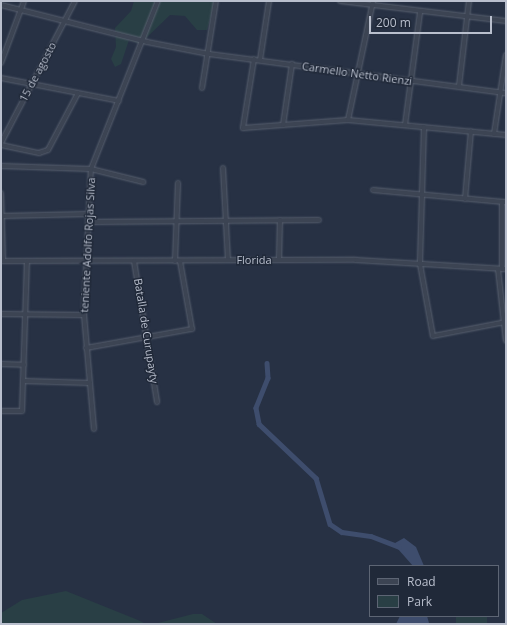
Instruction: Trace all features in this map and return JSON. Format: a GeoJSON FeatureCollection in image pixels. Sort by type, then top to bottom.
{"type":"FeatureCollection","features":[{"type":"Feature","properties":{"kind":"street"},"geometry":{"type":"LineString","coordinates":[[1,63],[24,1]]}},
{"type":"Feature","properties":{"kind":"street","name":"15 de agosto"},"geometry":{"type":"LineString","coordinates":[[1,144],[75,1]]}},
{"type":"Feature","properties":{"kind":"street","name":"teniente Adolfo Rojas Silva"},"geometry":{"type":"LineString","coordinates":[[94,429],[84,315],[88,261],[91,170],[144,41],[158,1]]}},
{"type":"Feature","properties":{"kind":"street"},"geometry":{"type":"LineString","coordinates":[[202,88],[209,54],[216,1]]}},
{"type":"Feature","properties":{"kind":"street"},"geometry":{"type":"LineString","coordinates":[[260,60],[269,1]]}},
{"type":"Feature","properties":{"kind":"street"},"geometry":{"type":"LineString","coordinates":[[340,1],[373,3],[420,12],[506,21]]}},
{"type":"Feature","properties":{"kind":"street"},"geometry":{"type":"LineString","coordinates":[[459,86],[469,1]]}},
{"type":"Feature","properties":{"kind":"street"},"geometry":{"type":"LineString","coordinates":[[348,120],[373,3]]}},
{"type":"Feature","properties":{"kind":"street","name":"Carmello Netto Rienzi"},"geometry":{"type":"LineString","coordinates":[[1,5],[144,41],[209,54],[504,92]]}},
{"type":"Feature","properties":{"kind":"street"},"geometry":{"type":"LineString","coordinates":[[406,125],[420,12]]}},
{"type":"Feature","properties":{"kind":"street"},"geometry":{"type":"LineString","coordinates":[[494,134],[504,92],[506,55]]}},
{"type":"Feature","properties":{"kind":"street"},"geometry":{"type":"LineString","coordinates":[[254,59],[243,128],[348,120],[506,135]]}},
{"type":"Feature","properties":{"kind":"street"},"geometry":{"type":"LineString","coordinates":[[283,125],[292,64]]}},
{"type":"Feature","properties":{"kind":"street"},"geometry":{"type":"LineString","coordinates":[[1,78],[119,101]]}},
{"type":"Feature","properties":{"kind":"street"},"geometry":{"type":"LineString","coordinates":[[1,144],[39,153],[48,150],[78,93]]}},
{"type":"Feature","properties":{"kind":"street"},"geometry":{"type":"LineString","coordinates":[[424,127],[420,264],[433,336],[504,322]]}},
{"type":"Feature","properties":{"kind":"street"},"geometry":{"type":"LineString","coordinates":[[466,199],[471,131]]}},
{"type":"Feature","properties":{"kind":"street"},"geometry":{"type":"LineString","coordinates":[[1,166],[91,170],[143,182]]}},
{"type":"Feature","properties":{"kind":"street"},"geometry":{"type":"LineString","coordinates":[[223,168],[228,260]]}},
{"type":"Feature","properties":{"kind":"street"},"geometry":{"type":"LineString","coordinates":[[86,348],[192,329],[177,261],[178,183]]}},
{"type":"Feature","properties":{"kind":"street"},"geometry":{"type":"LineString","coordinates":[[373,190],[504,202],[502,269],[506,341]]}},
{"type":"Feature","properties":{"kind":"street"},"geometry":{"type":"LineString","coordinates":[[1,193],[2,261]]}},
{"type":"Feature","properties":{"kind":"street"},"geometry":{"type":"LineString","coordinates":[[1,216],[89,214]]}},
{"type":"Feature","properties":{"kind":"street"},"geometry":{"type":"LineString","coordinates":[[279,260],[280,220]]}},
{"type":"Feature","properties":{"kind":"street"},"geometry":{"type":"LineString","coordinates":[[89,222],[177,223],[319,220]]}},
{"type":"Feature","properties":{"kind":"street","name":"Florida"},"geometry":{"type":"LineString","coordinates":[[2,261],[279,260],[420,264],[502,269]]}},
{"type":"Feature","properties":{"kind":"street"},"geometry":{"type":"LineString","coordinates":[[1,411],[22,411],[27,261]]}},
{"type":"Feature","properties":{"kind":"street","name":"Batalla de Curupayty"},"geometry":{"type":"LineString","coordinates":[[134,261],[157,402]]}},
{"type":"Feature","properties":{"kind":"street"},"geometry":{"type":"LineString","coordinates":[[1,314],[84,315]]}},
{"type":"Feature","properties":{"kind":"street"},"geometry":{"type":"LineString","coordinates":[[1,364],[24,365]]}},
{"type":"Feature","properties":{"kind":"street"},"geometry":{"type":"LineString","coordinates":[[24,381],[90,383]]}},
{"type":"Feature","properties":{"kind":"green space"},"geometry":{"type":"Polygon","coordinates":[[[134,1],[215,2],[207,30],[197,30],[185,16],[170,15],[140,44],[129,40],[121,64],[115,67],[111,59],[116,47],[115,28],[131,11],[134,1]]]}},
{"type":"Feature","properties":{"kind":"green space"},"geometry":{"type":"Polygon","coordinates":[[[66,591],[146,624],[1,624],[1,613],[22,600],[66,591]]]}},
{"type":"Feature","properties":{"kind":"green space"},"geometry":{"type":"Polygon","coordinates":[[[193,614],[202,614],[217,624],[154,624],[193,614]]]}},
{"type":"Feature","properties":{"kind":"green space"},"geometry":{"type":"Polygon","coordinates":[[[456,617],[487,617],[487,624],[456,624],[456,617]]]}},
{"type":"Feature","properties":{"kind":"water"},"geometry":{"type":"Polygon","coordinates":[[[404,538],[416,547],[424,565],[412,565],[398,549],[395,543],[404,538]]]}},
{"type":"Feature","properties":{"kind":"water"},"geometry":{"type":"Polygon","coordinates":[[[400,617],[427,617],[429,623],[396,624],[400,617]]]}},
{"type":"Feature","properties":{"kind":"waterway"},"geometry":{"type":"LineString","coordinates":[[267,363],[268,378],[256,408],[259,424],[316,478],[330,524],[342,532],[371,536],[399,547]]}}]}
